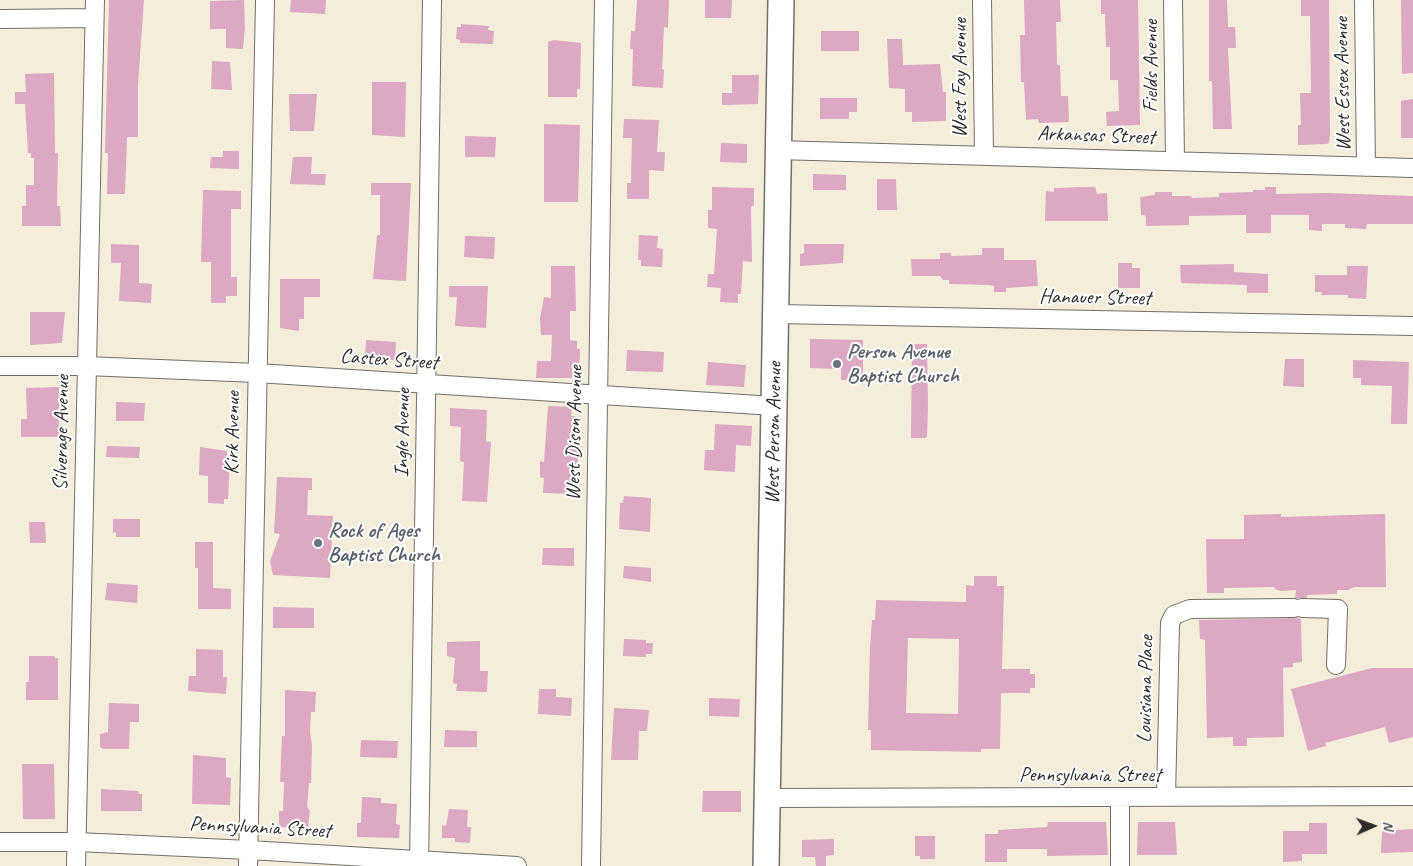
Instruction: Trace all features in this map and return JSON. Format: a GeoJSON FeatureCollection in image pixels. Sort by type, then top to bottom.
{"type":"FeatureCollection","features":[{"type":"Feature","properties":{"kind":"street","name":"Silverage Avenue"},"geometry":{"type":"LineString","coordinates":[[76,866],[93,18],[95,0]]}},
{"type":"Feature","properties":{"kind":"street","name":"Kirk Avenue"},"geometry":{"type":"LineString","coordinates":[[248,858],[265,0]]}},
{"type":"Feature","properties":{"kind":"street","name":"Ingle Avenue"},"geometry":{"type":"LineString","coordinates":[[419,863],[432,0]]}},
{"type":"Feature","properties":{"kind":"street","name":"West Dison Avenue"},"geometry":{"type":"LineString","coordinates":[[591,866],[604,0]]}},
{"type":"Feature","properties":{"kind":"street","name":"West Person Avenue"},"geometry":{"type":"LineString","coordinates":[[766,866],[781,0]]}},
{"type":"Feature","properties":{"kind":"street","name":"West Fay Avenue"},"geometry":{"type":"LineString","coordinates":[[982,0],[984,156]]}},
{"type":"Feature","properties":{"kind":"street","name":"Fields Avenue"},"geometry":{"type":"LineString","coordinates":[[1173,0],[1175,161]]}},
{"type":"Feature","properties":{"kind":"street","name":"West Essex Avenue"},"geometry":{"type":"LineString","coordinates":[[1364,0],[1366,167]]}},
{"type":"Feature","properties":{"kind":"street"},"geometry":{"type":"LineString","coordinates":[[0,18],[93,18]]}},
{"type":"Feature","properties":{"kind":"street","name":"Arkansas Street"},"geometry":{"type":"LineString","coordinates":[[777,150],[1413,168]]}},
{"type":"Feature","properties":{"kind":"street","name":"Hanauer Street"},"geometry":{"type":"LineString","coordinates":[[777,314],[1413,326]]}},
{"type":"Feature","properties":{"kind":"street","name":"Castex Street"},"geometry":{"type":"LineString","coordinates":[[0,366],[86,366],[257,373],[774,406]]}},
{"type":"Feature","properties":{"kind":"street","name":"Louisiana Place"},"geometry":{"type":"LineString","coordinates":[[1166,797],[1172,618],[1177,612],[1190,609],[1338,609],[1336,666]]}},
{"type":"Feature","properties":{"kind":"street","name":"Pennsylvania Street"},"geometry":{"type":"LineString","coordinates":[[767,798],[1413,796]]}},
{"type":"Feature","properties":{"kind":"street"},"geometry":{"type":"LineString","coordinates":[[1120,797],[1120,866]]}},
{"type":"Feature","properties":{"kind":"street","name":"Pennsylvania Street"},"geometry":{"type":"LineString","coordinates":[[0,842],[77,842],[248,858],[517,866]]}},
{"type":"Feature","properties":{"kind":"building"},"geometry":{"type":"Polygon","coordinates":[[[109,0],[144,0],[138,84],[138,137],[127,137],[125,194],[107,194],[108,153],[105,153],[109,0]]]}},
{"type":"Feature","properties":{"kind":"building"},"geometry":{"type":"Polygon","coordinates":[[[244,0],[245,28],[243,49],[226,48],[226,29],[210,29],[210,1],[244,0]]]}},
{"type":"Feature","properties":{"kind":"building"},"geometry":{"type":"Polygon","coordinates":[[[291,0],[326,0],[325,14],[290,12],[291,0]]]}},
{"type":"Feature","properties":{"kind":"building"},"geometry":{"type":"Polygon","coordinates":[[[637,0],[669,0],[668,28],[664,27],[663,88],[632,86],[633,49],[630,49],[631,31],[635,31],[637,0]]]}},
{"type":"Feature","properties":{"kind":"building"},"geometry":{"type":"Polygon","coordinates":[[[705,0],[732,0],[731,18],[705,18],[705,0]]]}},
{"type":"Feature","properties":{"kind":"building"},"geometry":{"type":"Polygon","coordinates":[[[1024,0],[1060,0],[1061,22],[1056,22],[1057,65],[1060,65],[1061,96],[1068,96],[1069,122],[1039,123],[1038,119],[1026,120],[1024,82],[1021,82],[1020,35],[1025,35],[1024,0]]]}},
{"type":"Feature","properties":{"kind":"building"},"geometry":{"type":"Polygon","coordinates":[[[1101,0],[1138,0],[1140,125],[1107,126],[1106,112],[1119,111],[1118,80],[1110,80],[1110,47],[1106,47],[1105,14],[1101,14],[1101,0]]]}},
{"type":"Feature","properties":{"kind":"building"},"geometry":{"type":"Polygon","coordinates":[[[1209,0],[1227,0],[1228,27],[1235,27],[1236,48],[1228,48],[1232,129],[1213,129],[1212,81],[1209,81],[1209,0]]]}},
{"type":"Feature","properties":{"kind":"building"},"geometry":{"type":"Polygon","coordinates":[[[1301,0],[1329,0],[1330,134],[1329,143],[1326,144],[1298,145],[1298,125],[1301,125],[1300,93],[1311,93],[1310,16],[1301,16],[1301,0]]]}},
{"type":"Feature","properties":{"kind":"building"},"geometry":{"type":"Polygon","coordinates":[[[1401,0],[1413,0],[1413,73],[1402,74],[1401,0]]]}},
{"type":"Feature","properties":{"kind":"building"},"geometry":{"type":"Polygon","coordinates":[[[461,24],[489,26],[488,30],[494,31],[493,44],[460,43],[460,40],[456,39],[457,27],[461,27],[461,24]]]}},
{"type":"Feature","properties":{"kind":"building"},"geometry":{"type":"Polygon","coordinates":[[[821,31],[859,31],[859,51],[821,51],[821,31]]]}},
{"type":"Feature","properties":{"kind":"building"},"geometry":{"type":"Polygon","coordinates":[[[887,39],[902,39],[903,65],[940,64],[943,92],[946,92],[946,121],[912,122],[912,112],[905,112],[905,89],[889,88],[887,39]]]}},
{"type":"Feature","properties":{"kind":"building"},"geometry":{"type":"Polygon","coordinates":[[[554,40],[581,43],[580,89],[577,89],[577,97],[548,97],[548,42],[554,40]]]}},
{"type":"Feature","properties":{"kind":"building"},"geometry":{"type":"Polygon","coordinates":[[[212,61],[230,62],[232,90],[211,89],[212,61]]]}},
{"type":"Feature","properties":{"kind":"building"},"geometry":{"type":"Polygon","coordinates":[[[54,73],[55,153],[58,153],[57,206],[60,206],[61,226],[22,226],[22,206],[26,206],[26,185],[34,185],[34,158],[31,158],[31,153],[28,153],[25,104],[15,104],[15,92],[26,92],[25,74],[54,73]]]}},
{"type":"Feature","properties":{"kind":"building"},"geometry":{"type":"Polygon","coordinates":[[[732,75],[759,75],[758,104],[722,105],[722,93],[732,93],[732,75]]]}},
{"type":"Feature","properties":{"kind":"building"},"geometry":{"type":"Polygon","coordinates":[[[372,82],[406,82],[405,137],[372,135],[372,82]]]}},
{"type":"Feature","properties":{"kind":"building"},"geometry":{"type":"Polygon","coordinates":[[[289,94],[317,94],[314,131],[290,131],[289,94]]]}},
{"type":"Feature","properties":{"kind":"building"},"geometry":{"type":"Polygon","coordinates":[[[820,98],[857,98],[857,112],[849,112],[849,119],[820,119],[820,98]]]}},
{"type":"Feature","properties":{"kind":"building"},"geometry":{"type":"Polygon","coordinates":[[[1413,99],[1413,138],[1401,138],[1401,101],[1413,99]]]}},
{"type":"Feature","properties":{"kind":"building"},"geometry":{"type":"Polygon","coordinates":[[[624,119],[659,120],[657,152],[665,152],[664,171],[649,170],[649,199],[627,199],[627,183],[631,183],[632,138],[623,138],[624,119]]]}},
{"type":"Feature","properties":{"kind":"building"},"geometry":{"type":"Polygon","coordinates":[[[544,124],[580,125],[578,202],[544,202],[544,124]]]}},
{"type":"Feature","properties":{"kind":"building"},"geometry":{"type":"Polygon","coordinates":[[[465,136],[496,137],[495,157],[465,157],[465,136]]]}},
{"type":"Feature","properties":{"kind":"building"},"geometry":{"type":"Polygon","coordinates":[[[721,143],[747,144],[747,163],[720,162],[721,143]]]}},
{"type":"Feature","properties":{"kind":"building"},"geometry":{"type":"Polygon","coordinates":[[[223,151],[239,151],[239,169],[210,168],[211,157],[223,157],[223,151]]]}},
{"type":"Feature","properties":{"kind":"building"},"geometry":{"type":"Polygon","coordinates":[[[293,157],[312,157],[311,174],[326,174],[325,185],[290,184],[293,157]]]}},
{"type":"Feature","properties":{"kind":"building"},"geometry":{"type":"Polygon","coordinates":[[[813,174],[846,175],[846,190],[813,190],[813,174]]]}},
{"type":"Feature","properties":{"kind":"building"},"geometry":{"type":"Polygon","coordinates":[[[877,179],[896,179],[897,210],[877,210],[877,179]]]}},
{"type":"Feature","properties":{"kind":"building"},"geometry":{"type":"Polygon","coordinates":[[[371,183],[411,183],[406,281],[373,279],[377,235],[380,235],[380,195],[371,195],[371,183]]]}},
{"type":"Feature","properties":{"kind":"building"},"geometry":{"type":"Polygon","coordinates":[[[712,187],[754,188],[754,205],[751,207],[752,262],[743,261],[741,294],[738,294],[738,303],[720,302],[721,288],[707,287],[708,274],[714,274],[717,229],[708,228],[708,210],[712,210],[712,187]]]}},
{"type":"Feature","properties":{"kind":"building"},"geometry":{"type":"Polygon","coordinates":[[[1095,187],[1097,194],[1107,193],[1108,221],[1045,221],[1046,191],[1054,192],[1054,188],[1095,187]]]}},
{"type":"Feature","properties":{"kind":"building"},"geometry":{"type":"Polygon","coordinates":[[[1265,187],[1276,187],[1276,194],[1327,193],[1413,196],[1413,224],[1367,224],[1366,229],[1345,228],[1345,224],[1322,224],[1322,231],[1309,230],[1309,215],[1271,215],[1271,233],[1246,233],[1246,215],[1189,216],[1189,225],[1146,226],[1145,215],[1141,215],[1140,197],[1155,195],[1155,192],[1172,192],[1172,196],[1191,196],[1192,198],[1219,197],[1219,193],[1253,192],[1253,190],[1265,190],[1265,187]]]}},
{"type":"Feature","properties":{"kind":"building"},"geometry":{"type":"Polygon","coordinates":[[[203,190],[241,191],[241,209],[231,209],[231,277],[237,277],[237,296],[226,296],[226,303],[211,303],[211,262],[201,262],[203,190]]]}},
{"type":"Feature","properties":{"kind":"building"},"geometry":{"type":"Polygon","coordinates":[[[639,235],[658,236],[657,248],[663,249],[662,267],[641,266],[641,260],[638,260],[639,235]]]}},
{"type":"Feature","properties":{"kind":"building"},"geometry":{"type":"Polygon","coordinates":[[[465,236],[495,237],[494,259],[464,257],[465,236]]]}},
{"type":"Feature","properties":{"kind":"building"},"geometry":{"type":"Polygon","coordinates":[[[111,244],[139,245],[139,283],[152,284],[151,303],[119,301],[121,263],[111,263],[111,244]]]}},
{"type":"Feature","properties":{"kind":"building"},"geometry":{"type":"Polygon","coordinates":[[[804,244],[844,244],[843,263],[800,266],[800,254],[804,253],[804,244]]]}},
{"type":"Feature","properties":{"kind":"building"},"geometry":{"type":"Polygon","coordinates":[[[982,248],[1004,248],[1004,260],[1036,260],[1038,286],[1006,288],[1006,292],[994,292],[994,286],[989,285],[949,284],[949,280],[943,280],[940,276],[912,276],[911,259],[940,259],[940,253],[951,253],[951,256],[982,255],[982,248]]]}},
{"type":"Feature","properties":{"kind":"building"},"geometry":{"type":"Polygon","coordinates":[[[1118,263],[1132,263],[1132,268],[1140,268],[1140,288],[1118,288],[1118,263]]]}},
{"type":"Feature","properties":{"kind":"building"},"geometry":{"type":"Polygon","coordinates":[[[1234,264],[1234,272],[1268,274],[1268,293],[1247,293],[1247,285],[1181,283],[1180,265],[1234,264]]]}},
{"type":"Feature","properties":{"kind":"building"},"geometry":{"type":"Polygon","coordinates":[[[551,266],[575,266],[576,311],[570,311],[570,340],[577,341],[577,349],[580,349],[579,378],[536,378],[537,361],[551,361],[552,335],[541,335],[540,319],[544,297],[551,298],[551,266]]]}},
{"type":"Feature","properties":{"kind":"building"},"geometry":{"type":"Polygon","coordinates":[[[1347,266],[1368,266],[1366,299],[1348,298],[1348,295],[1321,295],[1322,292],[1315,292],[1315,275],[1347,275],[1347,266]]]}},
{"type":"Feature","properties":{"kind":"building"},"geometry":{"type":"Polygon","coordinates":[[[280,279],[320,279],[320,297],[304,297],[304,319],[299,319],[299,331],[280,328],[280,279]]]}},
{"type":"Feature","properties":{"kind":"building"},"geometry":{"type":"Polygon","coordinates":[[[449,286],[488,286],[486,328],[455,326],[457,297],[449,297],[449,286]]]}},
{"type":"Feature","properties":{"kind":"building"},"geometry":{"type":"Polygon","coordinates":[[[30,312],[65,312],[62,343],[30,345],[30,312]]]}},
{"type":"Feature","properties":{"kind":"building","name":"Person Avenue Baptist Church"},"geometry":{"type":"Polygon","coordinates":[[[810,339],[863,340],[863,380],[841,380],[841,369],[810,368],[810,339]]]}},
{"type":"Feature","properties":{"kind":"building"},"geometry":{"type":"Polygon","coordinates":[[[366,340],[396,342],[395,360],[365,359],[366,340]]]}},
{"type":"Feature","properties":{"kind":"building"},"geometry":{"type":"Polygon","coordinates":[[[912,344],[927,344],[928,408],[927,437],[925,438],[911,438],[912,344]]]}},
{"type":"Feature","properties":{"kind":"building"},"geometry":{"type":"Polygon","coordinates":[[[627,350],[664,352],[663,372],[626,371],[627,350]]]}},
{"type":"Feature","properties":{"kind":"building"},"geometry":{"type":"Polygon","coordinates":[[[1285,359],[1304,359],[1304,387],[1283,386],[1285,359]]]}},
{"type":"Feature","properties":{"kind":"building"},"geometry":{"type":"Polygon","coordinates":[[[1353,360],[1409,362],[1407,424],[1391,424],[1392,386],[1361,385],[1361,378],[1353,378],[1353,360]]]}},
{"type":"Feature","properties":{"kind":"building"},"geometry":{"type":"Polygon","coordinates":[[[708,362],[746,365],[744,387],[706,385],[708,362]]]}},
{"type":"Feature","properties":{"kind":"building"},"geometry":{"type":"Polygon","coordinates":[[[59,387],[59,437],[21,437],[21,419],[27,419],[26,388],[59,387]]]}},
{"type":"Feature","properties":{"kind":"building"},"geometry":{"type":"Polygon","coordinates":[[[116,402],[145,403],[144,421],[116,421],[116,402]]]}},
{"type":"Feature","properties":{"kind":"building"},"geometry":{"type":"Polygon","coordinates":[[[548,406],[572,407],[571,416],[575,416],[574,433],[579,433],[577,494],[543,493],[544,478],[540,477],[540,461],[544,462],[548,406]]]}},
{"type":"Feature","properties":{"kind":"building"},"geometry":{"type":"Polygon","coordinates":[[[450,408],[487,410],[486,441],[491,442],[487,502],[462,501],[464,462],[460,461],[461,427],[450,426],[450,408]]]}},
{"type":"Feature","properties":{"kind":"building"},"geometry":{"type":"Polygon","coordinates":[[[715,424],[752,426],[751,446],[736,445],[735,472],[704,470],[705,450],[714,450],[715,424]]]}},
{"type":"Feature","properties":{"kind":"building"},"geometry":{"type":"Polygon","coordinates":[[[107,446],[140,447],[139,458],[106,457],[107,446]]]}},
{"type":"Feature","properties":{"kind":"building"},"geometry":{"type":"Polygon","coordinates":[[[200,447],[227,451],[227,459],[230,461],[228,499],[224,499],[224,504],[208,503],[208,476],[199,475],[200,447]]]}},
{"type":"Feature","properties":{"kind":"building","name":"Rock of Ages Baptist Church"},"geometry":{"type":"Polygon","coordinates":[[[277,477],[312,478],[312,490],[308,490],[307,515],[333,516],[330,578],[273,575],[270,561],[280,534],[274,533],[277,477]]]}},
{"type":"Feature","properties":{"kind":"building"},"geometry":{"type":"Polygon","coordinates":[[[624,496],[651,498],[650,532],[619,529],[620,503],[623,503],[624,496]]]}},
{"type":"Feature","properties":{"kind":"building"},"geometry":{"type":"Polygon","coordinates":[[[1281,514],[1281,517],[1385,514],[1386,587],[1354,587],[1348,590],[1337,590],[1337,594],[1307,595],[1307,598],[1295,598],[1296,590],[1281,591],[1275,589],[1275,587],[1224,588],[1224,593],[1207,593],[1206,539],[1244,539],[1244,515],[1281,514]]]}},
{"type":"Feature","properties":{"kind":"building"},"geometry":{"type":"Polygon","coordinates":[[[113,519],[140,519],[140,537],[116,537],[116,532],[113,533],[113,519]]]}},
{"type":"Feature","properties":{"kind":"building"},"geometry":{"type":"Polygon","coordinates":[[[29,522],[45,522],[46,543],[30,543],[29,522]]]}},
{"type":"Feature","properties":{"kind":"building"},"geometry":{"type":"Polygon","coordinates":[[[195,542],[213,542],[213,588],[231,589],[231,609],[198,609],[198,568],[195,568],[195,542]]]}},
{"type":"Feature","properties":{"kind":"building"},"geometry":{"type":"Polygon","coordinates":[[[543,548],[574,548],[574,566],[542,565],[543,548]]]}},
{"type":"Feature","properties":{"kind":"building"},"geometry":{"type":"Polygon","coordinates":[[[624,566],[651,568],[651,582],[623,578],[624,566]]]}},
{"type":"Feature","properties":{"kind":"building"},"geometry":{"type":"Polygon","coordinates":[[[974,576],[997,576],[997,586],[1004,586],[1002,669],[1030,669],[1030,674],[1035,674],[1035,688],[1030,688],[1030,693],[1001,693],[1000,749],[981,749],[981,752],[871,750],[871,730],[868,730],[870,647],[872,620],[875,620],[876,600],[966,602],[966,585],[974,586],[974,576]],[[908,638],[906,713],[958,714],[959,639],[908,638]]]}},
{"type":"Feature","properties":{"kind":"building"},"geometry":{"type":"Polygon","coordinates":[[[107,583],[138,585],[137,603],[105,600],[107,583]]]}},
{"type":"Feature","properties":{"kind":"building"},"geometry":{"type":"Polygon","coordinates":[[[273,607],[314,608],[314,628],[273,628],[273,607]]]}},
{"type":"Feature","properties":{"kind":"building"},"geometry":{"type":"Polygon","coordinates":[[[1301,619],[1302,662],[1293,663],[1293,667],[1283,668],[1284,737],[1247,738],[1247,746],[1233,746],[1233,737],[1207,738],[1205,640],[1200,639],[1199,620],[1301,619]]]}},
{"type":"Feature","properties":{"kind":"building"},"geometry":{"type":"Polygon","coordinates":[[[624,639],[646,640],[646,643],[653,643],[652,654],[646,654],[646,657],[623,656],[624,639]]]}},
{"type":"Feature","properties":{"kind":"building"},"geometry":{"type":"Polygon","coordinates":[[[480,641],[480,671],[488,671],[487,692],[456,691],[457,684],[453,683],[455,658],[447,656],[447,642],[480,641]]]}},
{"type":"Feature","properties":{"kind":"building"},"geometry":{"type":"Polygon","coordinates":[[[196,649],[223,650],[223,677],[227,677],[226,694],[188,691],[189,676],[196,676],[196,649]]]}},
{"type":"Feature","properties":{"kind":"building"},"geometry":{"type":"Polygon","coordinates":[[[29,656],[55,656],[55,658],[58,658],[58,700],[26,700],[26,682],[29,682],[29,656]]]}},
{"type":"Feature","properties":{"kind":"building"},"geometry":{"type":"Polygon","coordinates":[[[1372,668],[1413,668],[1413,737],[1389,743],[1385,727],[1325,743],[1326,746],[1308,751],[1291,689],[1372,668]]]}},
{"type":"Feature","properties":{"kind":"building"},"geometry":{"type":"Polygon","coordinates":[[[539,689],[556,689],[556,697],[572,698],[571,716],[538,714],[539,689]]]}},
{"type":"Feature","properties":{"kind":"building"},"geometry":{"type":"Polygon","coordinates":[[[285,690],[316,692],[315,712],[311,712],[310,731],[312,746],[311,783],[309,783],[307,807],[310,811],[308,828],[279,827],[279,811],[283,811],[284,782],[280,782],[282,736],[285,736],[285,690]]]}},
{"type":"Feature","properties":{"kind":"building"},"geometry":{"type":"Polygon","coordinates":[[[709,698],[740,699],[739,717],[709,716],[709,698]]]}},
{"type":"Feature","properties":{"kind":"building"},"geometry":{"type":"Polygon","coordinates":[[[109,703],[139,704],[139,722],[130,722],[129,749],[104,749],[100,747],[100,734],[108,732],[109,703]]]}},
{"type":"Feature","properties":{"kind":"building"},"geometry":{"type":"Polygon","coordinates":[[[614,708],[649,710],[647,731],[639,731],[638,760],[611,760],[614,708]]]}},
{"type":"Feature","properties":{"kind":"building"},"geometry":{"type":"Polygon","coordinates":[[[445,730],[477,731],[477,747],[444,747],[445,730]]]}},
{"type":"Feature","properties":{"kind":"building"},"geometry":{"type":"Polygon","coordinates":[[[361,740],[398,741],[397,758],[360,757],[361,740]]]}},
{"type":"Feature","properties":{"kind":"building"},"geometry":{"type":"Polygon","coordinates":[[[193,755],[226,758],[226,777],[231,778],[230,805],[192,804],[193,755]]]}},
{"type":"Feature","properties":{"kind":"building"},"geometry":{"type":"Polygon","coordinates":[[[22,764],[54,764],[55,819],[23,819],[22,764]]]}},
{"type":"Feature","properties":{"kind":"building"},"geometry":{"type":"Polygon","coordinates":[[[101,789],[138,791],[139,794],[142,794],[142,811],[101,811],[101,789]]]}},
{"type":"Feature","properties":{"kind":"building"},"geometry":{"type":"Polygon","coordinates":[[[703,791],[741,791],[741,812],[702,812],[703,791]]]}},
{"type":"Feature","properties":{"kind":"building"},"geometry":{"type":"Polygon","coordinates":[[[362,797],[381,798],[381,803],[397,804],[396,824],[400,825],[399,838],[357,837],[357,823],[361,823],[362,797]]]}},
{"type":"Feature","properties":{"kind":"building"},"geometry":{"type":"Polygon","coordinates":[[[449,809],[468,810],[467,827],[471,827],[470,843],[455,842],[455,838],[442,838],[442,825],[446,826],[449,809]]]}},
{"type":"Feature","properties":{"kind":"building"},"geometry":{"type":"Polygon","coordinates":[[[1048,822],[1106,822],[1108,855],[1047,856],[1047,849],[1007,849],[1007,862],[985,862],[985,834],[998,834],[998,830],[1047,827],[1048,822]]]}},
{"type":"Feature","properties":{"kind":"building"},"geometry":{"type":"Polygon","coordinates":[[[1138,822],[1175,822],[1177,855],[1137,855],[1138,822]]]}},
{"type":"Feature","properties":{"kind":"building"},"geometry":{"type":"Polygon","coordinates":[[[1309,823],[1327,823],[1327,854],[1302,854],[1302,861],[1283,862],[1283,831],[1309,831],[1309,823]]]}},
{"type":"Feature","properties":{"kind":"building"},"geometry":{"type":"Polygon","coordinates":[[[1413,829],[1413,852],[1381,853],[1382,831],[1413,829]]]}},
{"type":"Feature","properties":{"kind":"building"},"geometry":{"type":"Polygon","coordinates":[[[915,836],[935,836],[935,859],[920,859],[920,856],[915,856],[915,836]]]}},
{"type":"Feature","properties":{"kind":"building"},"geometry":{"type":"Polygon","coordinates":[[[834,839],[834,855],[826,856],[826,866],[816,866],[815,857],[802,857],[802,840],[834,839]]]}},
{"type":"Feature","properties":{"kind":"place","name":"Person Avenue Baptist Church"},"geometry":{"type":"Point","coordinates":[837,364]}},
{"type":"Feature","properties":{"kind":"place","name":"Rock of Ages Baptist Church"},"geometry":{"type":"Point","coordinates":[318,543]}}]}
